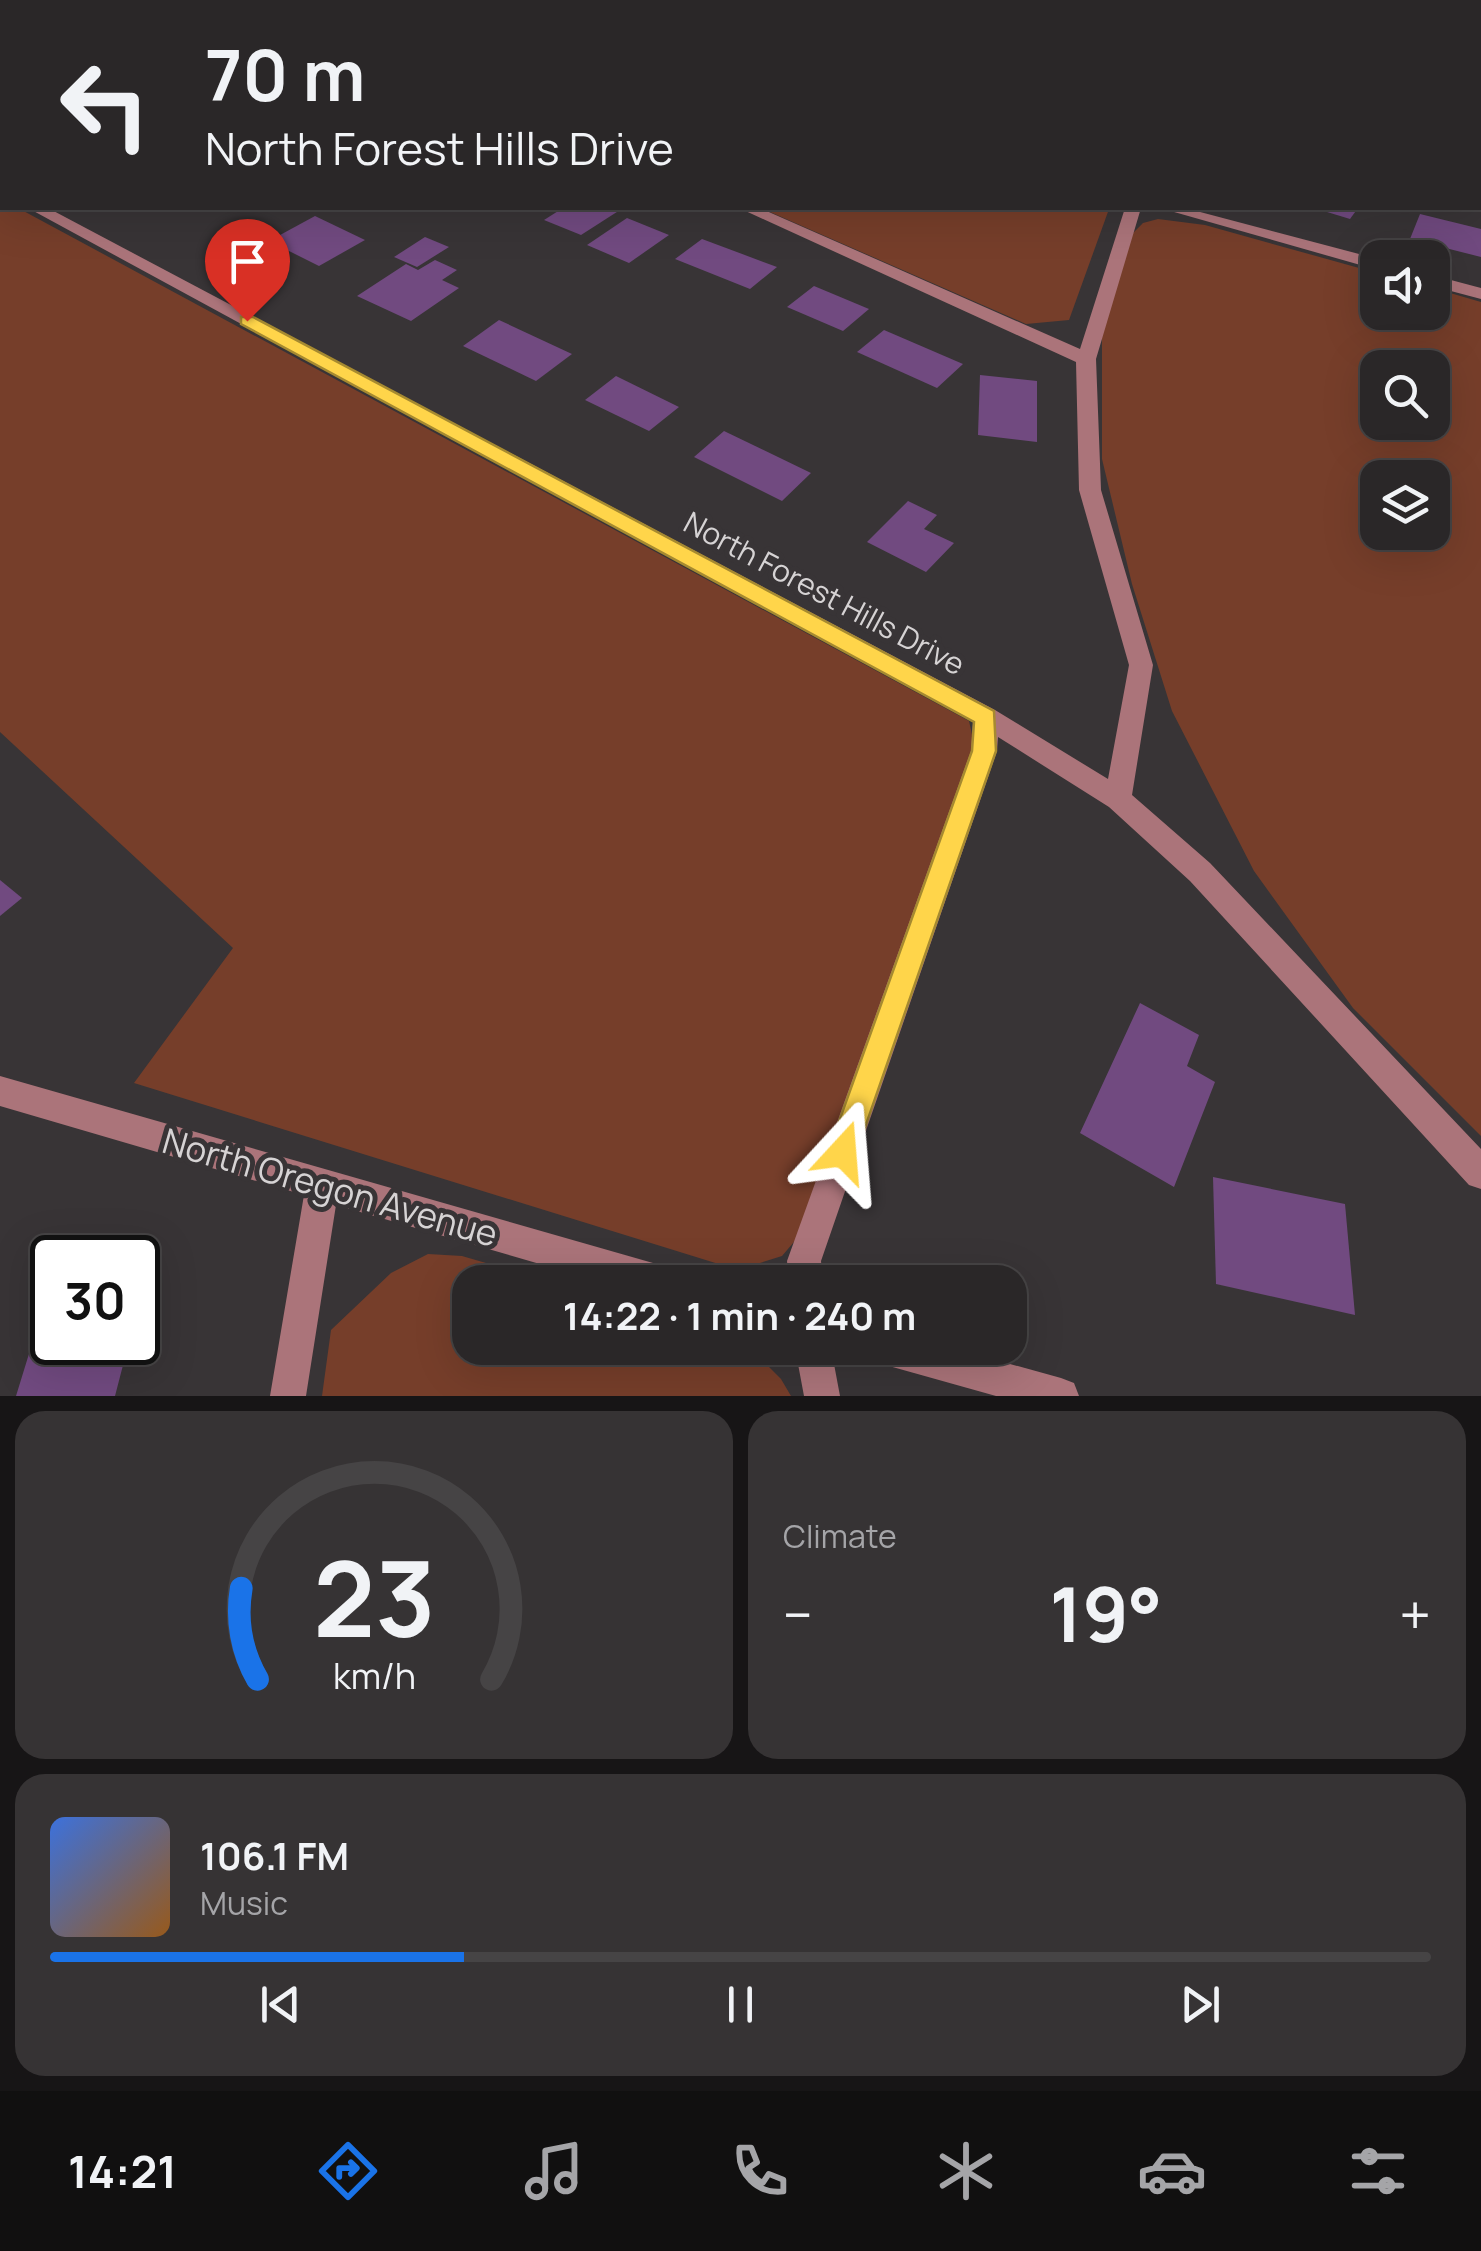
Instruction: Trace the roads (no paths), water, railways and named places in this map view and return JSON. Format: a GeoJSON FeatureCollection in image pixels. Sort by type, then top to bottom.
{"type":"FeatureCollection","features":[{"type":"Feature","properties":{"kind":"street","name":"North Forest Hills Drive"},"geometry":{"type":"LineString","coordinates":[[40,210],[986,717],[1118,799],[1200,872],[1481,1172]]}},
{"type":"Feature","properties":{"kind":"street"},"geometry":{"type":"LineString","coordinates":[[751,210],[1086,359]]}},
{"type":"Feature","properties":{"kind":"street"},"geometry":{"type":"LineString","coordinates":[[1118,799],[1141,664],[1090,490],[1086,359],[1131,210]]}},
{"type":"Feature","properties":{"kind":"street"},"geometry":{"type":"LineString","coordinates":[[1175,210],[1360,260]]}},
{"type":"Feature","properties":{"kind":"street"},"geometry":{"type":"LineString","coordinates":[[1450,285],[1481,294]]}},
{"type":"Feature","properties":{"kind":"street"},"geometry":{"type":"LineString","coordinates":[[804,1265],[984,751],[986,717]]}},
{"type":"Feature","properties":{"kind":"street","name":"North Oregon Avenue"},"geometry":{"type":"LineString","coordinates":[[0,1091],[600,1265]]}},
{"type":"Feature","properties":{"kind":"street"},"geometry":{"type":"LineString","coordinates":[[288,1396],[322,1186]]}},
{"type":"Feature","properties":{"kind":"street"},"geometry":{"type":"LineString","coordinates":[[816,1365],[822,1396]]}},
{"type":"Feature","properties":{"kind":"street"},"geometry":{"type":"LineString","coordinates":[[950,1365],[1061,1396]]}}]}
